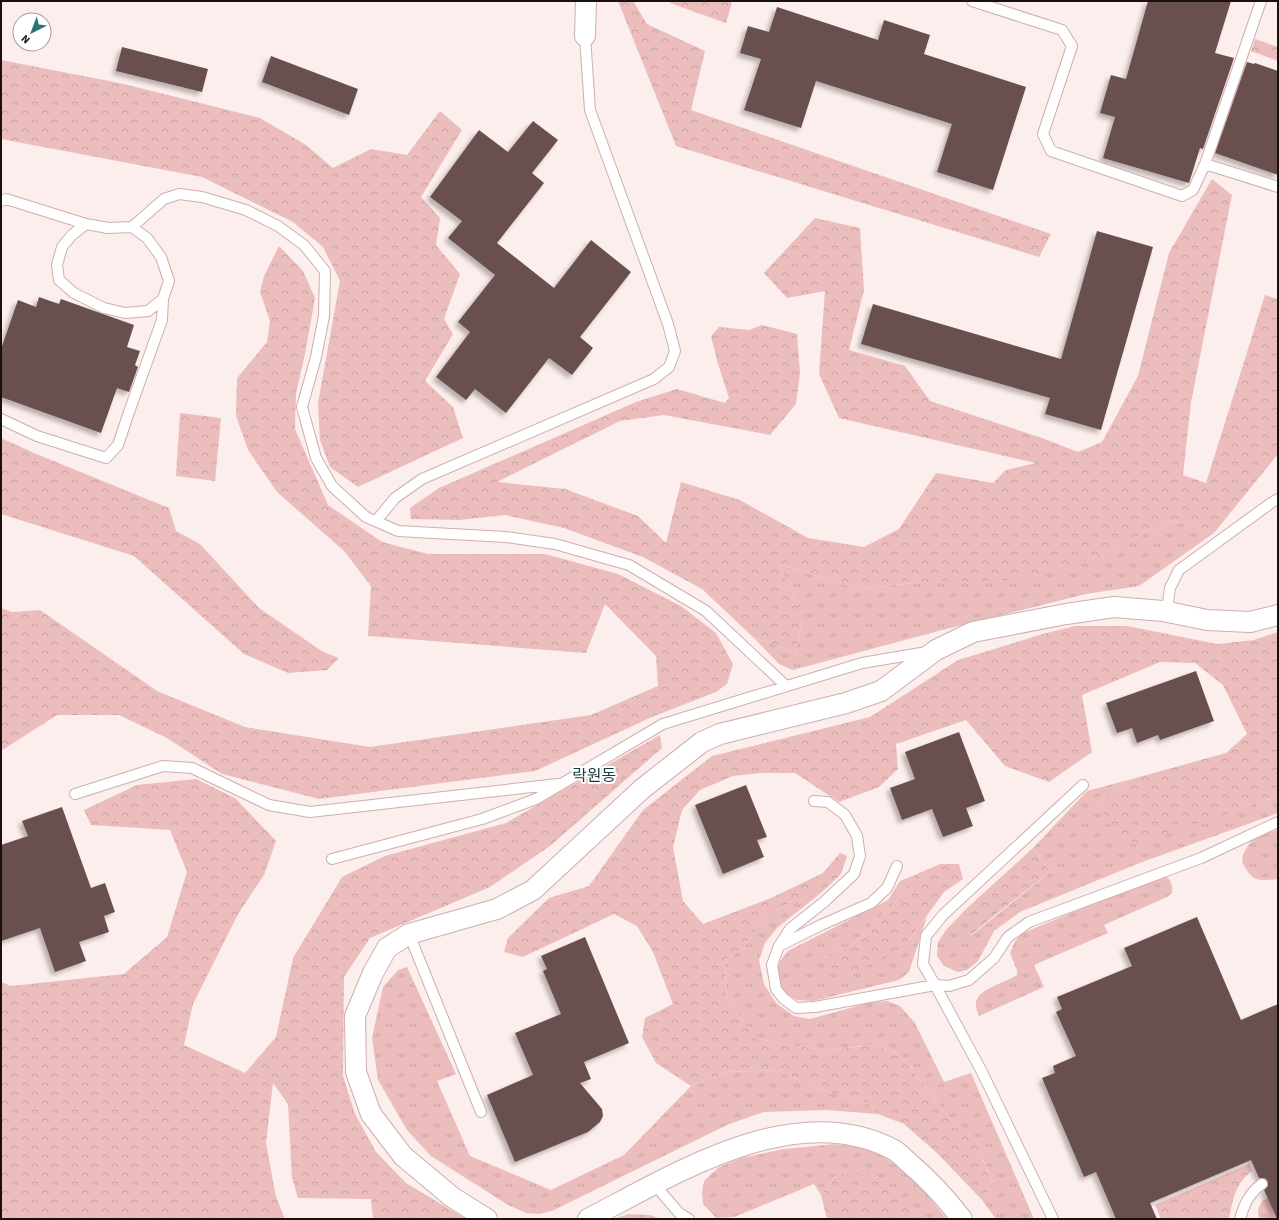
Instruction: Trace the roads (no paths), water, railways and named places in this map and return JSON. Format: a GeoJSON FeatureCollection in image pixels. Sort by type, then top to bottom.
{"type":"FeatureCollection","features":[{"type":"Feature","properties":{"kind":"street"},"geometry":{"type":"LineString","coordinates":[[584,36],[586,1]]}},
{"type":"Feature","properties":{"kind":"street"},"geometry":{"type":"LineString","coordinates":[[487,1219],[452,1197],[404,1156],[370,1114],[356,1072],[355,1016],[373,973],[387,948],[409,934],[497,909],[533,890],[642,789],[702,742],[720,734],[846,703],[881,691],[936,650],[973,632],[1066,614],[1114,607],[1172,613],[1207,620],[1250,622],[1278,615]]}},
{"type":"Feature","properties":{"kind":"street"},"geometry":{"type":"LineString","coordinates":[[588,1219],[703,1160],[738,1147],[760,1140],[796,1134],[827,1133],[852,1136],[874,1142],[895,1151],[924,1176],[962,1219]]}},
{"type":"Feature","properties":{"kind":"lane"},"geometry":{"type":"LineString","coordinates":[[972,1],[1062,30],[1072,46],[1043,134],[1051,151],[1182,196],[1193,190],[1205,164],[1261,1]]}},
{"type":"Feature","properties":{"kind":"lane"},"geometry":{"type":"LineString","coordinates":[[376,521],[395,498],[422,479],[654,379],[670,367],[675,351],[668,324],[590,110],[584,36]]}},
{"type":"Feature","properties":{"kind":"lane"},"geometry":{"type":"LineString","coordinates":[[1205,164],[1278,188]]}},
{"type":"Feature","properties":{"kind":"lane"},"geometry":{"type":"LineString","coordinates":[[132,227],[164,199],[179,194],[202,197],[246,210],[278,226],[304,244],[325,271],[324,316],[316,357],[302,407],[316,458],[332,486],[366,516],[398,531],[506,537],[555,544],[629,565],[706,611],[786,686]]}},
{"type":"Feature","properties":{"kind":"lane"},"geometry":{"type":"LineString","coordinates":[[1,201],[6,199],[86,224],[108,228],[132,227],[147,238],[161,257],[169,281],[163,300],[162,320],[128,412],[118,445],[106,458],[37,436],[1,419]]}},
{"type":"Feature","properties":{"kind":"lane"},"geometry":{"type":"LineString","coordinates":[[86,224],[72,235],[62,246],[57,265],[59,280],[74,293],[104,308],[125,313],[148,311],[163,300]]}},
{"type":"Feature","properties":{"kind":"lane"},"geometry":{"type":"LineString","coordinates":[[1172,613],[1168,602],[1170,588],[1179,570],[1278,499]]}},
{"type":"Feature","properties":{"kind":"lane"},"geometry":{"type":"LineString","coordinates":[[332,859],[482,819],[536,799],[663,724],[862,663],[936,650]]}},
{"type":"Feature","properties":{"kind":"lane"},"geometry":{"type":"LineString","coordinates":[[75,794],[163,766],[192,768],[269,805],[310,812],[562,784]]}},
{"type":"Feature","properties":{"kind":"lane"},"geometry":{"type":"LineString","coordinates":[[1053,1219],[981,1070],[923,964],[926,936],[943,915],[1083,785]]}},
{"type":"Feature","properties":{"kind":"lane"},"geometry":{"type":"LineString","coordinates":[[814,801],[828,802],[845,815],[857,836],[860,856],[854,874],[824,902],[790,929],[779,946],[772,965],[776,989],[783,998],[796,1008],[815,1007],[935,985],[949,986],[968,980],[994,958],[1008,937],[1029,922],[1201,858],[1278,822]]}},
{"type":"Feature","properties":{"kind":"lane"},"geometry":{"type":"LineString","coordinates":[[779,946],[821,925],[871,904],[887,888],[896,866]]}},
{"type":"Feature","properties":{"kind":"lane"},"geometry":{"type":"LineString","coordinates":[[409,934],[481,1112]]}},
{"type":"Feature","properties":{"kind":"lane"},"geometry":{"type":"LineString","coordinates":[[1240,1219],[1244,1203],[1255,1189],[1262,1184]]}},
{"type":"Feature","properties":{"kind":"lane"},"geometry":{"type":"LineString","coordinates":[[655,1185],[679,1213],[688,1219]]}},
{"type":"Feature","properties":{"kind":"district","name":"락원동"},"geometry":{"type":"Point","coordinates":[594,776]}}]}
